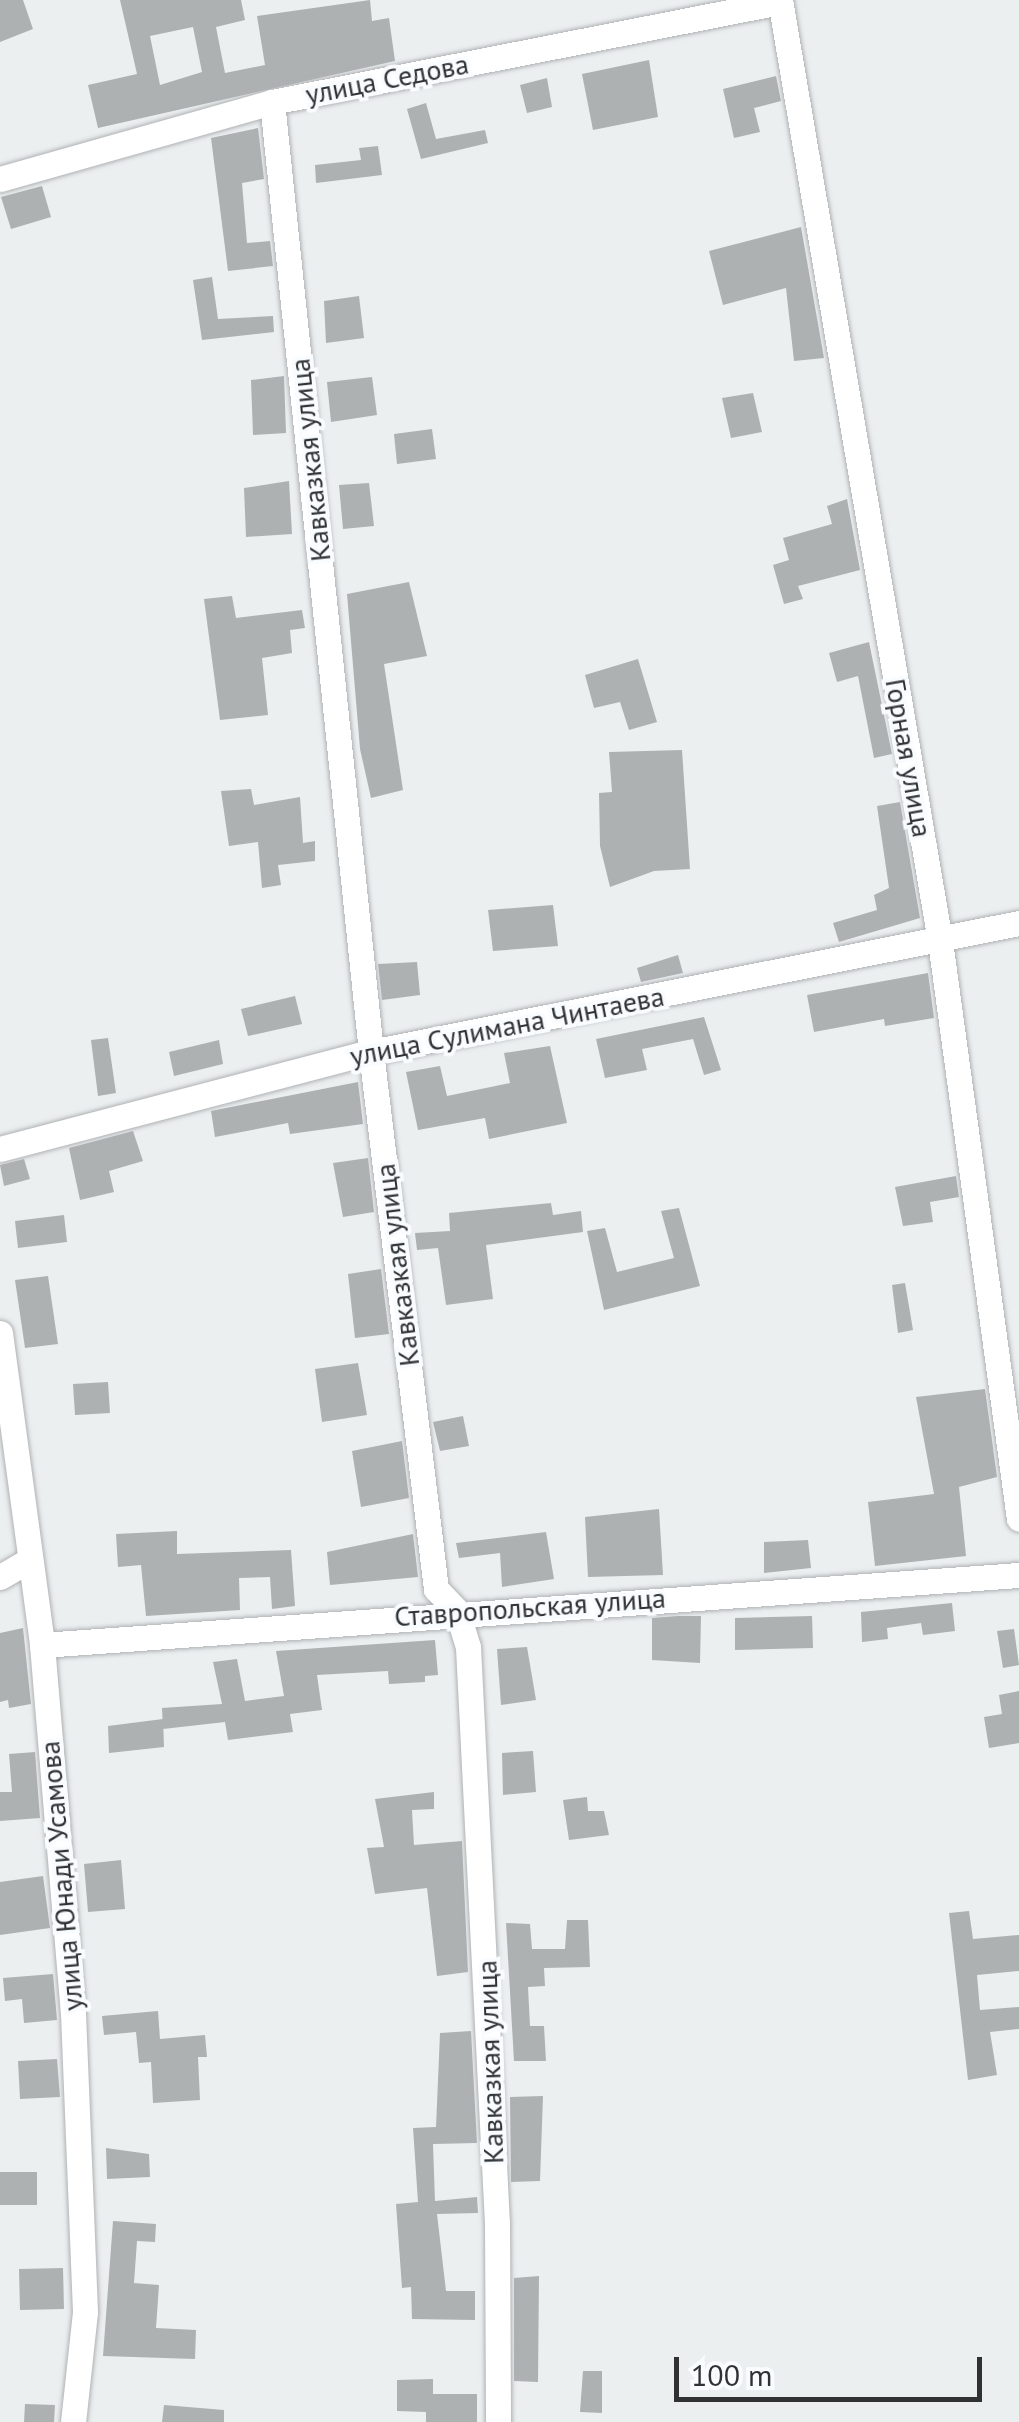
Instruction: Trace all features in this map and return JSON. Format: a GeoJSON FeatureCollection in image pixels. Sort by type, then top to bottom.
{"type":"FeatureCollection","features":[{"type":"Feature","properties":{"kind":"street","name":"улица Седова"},"geometry":{"type":"LineString","coordinates":[[0,179],[272,102],[780,1]]}},
{"type":"Feature","properties":{"kind":"street","name":"Горная улица"},"geometry":{"type":"LineString","coordinates":[[780,1],[940,941],[1019,1519]]}},
{"type":"Feature","properties":{"kind":"street","name":"Кавказкая улица"},"geometry":{"type":"LineString","coordinates":[[272,102],[372,1052],[436,1590],[457,1611],[468,1647],[476,1735],[497,2223],[498,2422]]}},
{"type":"Feature","properties":{"kind":"street","name":"улица Сулимана Чинтаева"},"geometry":{"type":"LineString","coordinates":[[0,1149],[372,1052],[1019,923]]}},
{"type":"Feature","properties":{"kind":"street","name":"улица Юнади Усамова"},"geometry":{"type":"LineString","coordinates":[[0,1333],[42,1645],[74,2013],[85,2312],[73,2422]]}},
{"type":"Feature","properties":{"kind":"street"},"geometry":{"type":"LineString","coordinates":[[0,1577],[28,1561]]}},
{"type":"Feature","properties":{"kind":"street","name":"Ставропольская улица"},"geometry":{"type":"LineString","coordinates":[[42,1645],[457,1611],[1019,1575]]}},
{"type":"Feature","properties":{"kind":"building"},"geometry":{"type":"Polygon","coordinates":[[[0,0],[23,0],[33,29],[0,42],[0,0]]]}},
{"type":"Feature","properties":{"kind":"building"},"geometry":{"type":"Polygon","coordinates":[[[120,0],[241,0],[245,20],[216,27],[225,73],[265,65],[257,16],[370,0],[372,21],[389,18],[395,61],[98,128],[88,85],[137,74],[120,0]],[[193,27],[150,36],[160,85],[202,72],[193,27]]]}},
{"type":"Feature","properties":{"kind":"building"},"geometry":{"type":"Polygon","coordinates":[[[649,60],[658,117],[593,130],[582,74],[649,60]]]}},
{"type":"Feature","properties":{"kind":"building"},"geometry":{"type":"Polygon","coordinates":[[[776,76],[781,101],[754,108],[760,132],[734,138],[723,89],[776,76]]]}},
{"type":"Feature","properties":{"kind":"building"},"geometry":{"type":"Polygon","coordinates":[[[547,78],[552,107],[527,113],[520,85],[547,78]]]}},
{"type":"Feature","properties":{"kind":"building"},"geometry":{"type":"Polygon","coordinates":[[[426,103],[436,139],[485,130],[488,143],[421,159],[407,109],[426,103]]]}},
{"type":"Feature","properties":{"kind":"building"},"geometry":{"type":"Polygon","coordinates":[[[258,128],[264,179],[242,183],[247,243],[270,241],[273,266],[228,271],[211,138],[258,128]]]}},
{"type":"Feature","properties":{"kind":"building"},"geometry":{"type":"Polygon","coordinates":[[[378,146],[382,175],[316,183],[315,165],[361,160],[359,148],[378,146]]]}},
{"type":"Feature","properties":{"kind":"building"},"geometry":{"type":"Polygon","coordinates":[[[42,186],[51,217],[11,229],[1,197],[42,186]]]}},
{"type":"Feature","properties":{"kind":"building"},"geometry":{"type":"Polygon","coordinates":[[[801,227],[824,358],[794,361],[786,288],[723,305],[709,251],[801,227]]]}},
{"type":"Feature","properties":{"kind":"building"},"geometry":{"type":"Polygon","coordinates":[[[212,277],[218,319],[273,316],[274,332],[202,340],[193,280],[212,277]]]}},
{"type":"Feature","properties":{"kind":"building"},"geometry":{"type":"Polygon","coordinates":[[[359,296],[364,338],[326,343],[324,301],[359,296]]]}},
{"type":"Feature","properties":{"kind":"building"},"geometry":{"type":"Polygon","coordinates":[[[284,376],[286,433],[253,435],[251,380],[284,376]]]}},
{"type":"Feature","properties":{"kind":"building"},"geometry":{"type":"Polygon","coordinates":[[[372,377],[377,415],[331,422],[327,382],[372,377]]]}},
{"type":"Feature","properties":{"kind":"building"},"geometry":{"type":"Polygon","coordinates":[[[753,393],[762,432],[731,438],[722,398],[753,393]]]}},
{"type":"Feature","properties":{"kind":"building"},"geometry":{"type":"Polygon","coordinates":[[[432,429],[436,459],[397,464],[394,434],[432,429]]]}},
{"type":"Feature","properties":{"kind":"building"},"geometry":{"type":"Polygon","coordinates":[[[289,481],[292,534],[246,537],[244,488],[289,481]]]}},
{"type":"Feature","properties":{"kind":"building"},"geometry":{"type":"Polygon","coordinates":[[[369,483],[374,526],[343,529],[339,485],[369,483]]]}},
{"type":"Feature","properties":{"kind":"building"},"geometry":{"type":"Polygon","coordinates":[[[847,499],[860,570],[798,586],[803,599],[784,604],[773,565],[789,560],[783,538],[832,524],[827,506],[847,499]]]}},
{"type":"Feature","properties":{"kind":"building"},"geometry":{"type":"Polygon","coordinates":[[[409,582],[427,656],[384,664],[403,790],[371,798],[360,749],[347,594],[409,582]]]}},
{"type":"Feature","properties":{"kind":"building"},"geometry":{"type":"Polygon","coordinates":[[[232,596],[236,618],[302,610],[305,628],[290,630],[292,653],[262,658],[268,715],[220,720],[204,599],[232,596]]]}},
{"type":"Feature","properties":{"kind":"building"},"geometry":{"type":"Polygon","coordinates":[[[869,642],[892,754],[874,758],[858,676],[837,682],[829,653],[869,642]]]}},
{"type":"Feature","properties":{"kind":"building"},"geometry":{"type":"Polygon","coordinates":[[[638,659],[657,722],[629,730],[620,702],[594,708],[585,675],[638,659]]]}},
{"type":"Feature","properties":{"kind":"building"},"geometry":{"type":"Polygon","coordinates":[[[682,750],[690,869],[654,871],[610,887],[600,846],[599,793],[612,792],[609,752],[682,750]]]}},
{"type":"Feature","properties":{"kind":"building"},"geometry":{"type":"Polygon","coordinates":[[[251,789],[254,805],[300,797],[303,843],[315,841],[315,861],[278,865],[281,885],[262,888],[258,842],[229,846],[221,791],[251,789]]]}},
{"type":"Feature","properties":{"kind":"building"},"geometry":{"type":"Polygon","coordinates":[[[900,802],[920,918],[839,942],[833,923],[877,910],[874,895],[889,888],[877,806],[900,802]]]}},
{"type":"Feature","properties":{"kind":"building"},"geometry":{"type":"Polygon","coordinates":[[[553,905],[558,946],[493,951],[488,910],[553,905]]]}},
{"type":"Feature","properties":{"kind":"building"},"geometry":{"type":"Polygon","coordinates":[[[678,955],[683,973],[641,982],[637,968],[678,955]]]}},
{"type":"Feature","properties":{"kind":"building"},"geometry":{"type":"Polygon","coordinates":[[[417,962],[420,995],[382,1000],[378,964],[417,962]]]}},
{"type":"Feature","properties":{"kind":"building"},"geometry":{"type":"Polygon","coordinates":[[[928,973],[934,1018],[885,1026],[884,1019],[814,1032],[807,995],[928,973]]]}},
{"type":"Feature","properties":{"kind":"building"},"geometry":{"type":"Polygon","coordinates":[[[295,996],[302,1024],[248,1036],[241,1009],[295,996]]]}},
{"type":"Feature","properties":{"kind":"building"},"geometry":{"type":"Polygon","coordinates":[[[704,1017],[721,1070],[704,1075],[693,1039],[642,1049],[647,1070],[605,1078],[596,1039],[704,1017]]]}},
{"type":"Feature","properties":{"kind":"building"},"geometry":{"type":"Polygon","coordinates":[[[108,1038],[116,1093],[98,1096],[91,1040],[108,1038]]]}},
{"type":"Feature","properties":{"kind":"building"},"geometry":{"type":"Polygon","coordinates":[[[219,1040],[223,1064],[174,1076],[169,1052],[219,1040]]]}},
{"type":"Feature","properties":{"kind":"building"},"geometry":{"type":"Polygon","coordinates":[[[550,1046],[567,1123],[489,1139],[485,1118],[418,1130],[406,1072],[440,1066],[447,1096],[510,1083],[504,1053],[550,1046]]]}},
{"type":"Feature","properties":{"kind":"building"},"geometry":{"type":"Polygon","coordinates":[[[358,1082],[363,1124],[290,1134],[288,1123],[215,1137],[211,1111],[358,1082]]]}},
{"type":"Feature","properties":{"kind":"building"},"geometry":{"type":"Polygon","coordinates":[[[133,1131],[143,1161],[109,1171],[114,1192],[80,1200],[69,1148],[133,1131]]]}},
{"type":"Feature","properties":{"kind":"building"},"geometry":{"type":"Polygon","coordinates":[[[368,1158],[374,1212],[343,1217],[333,1163],[368,1158]]]}},
{"type":"Feature","properties":{"kind":"building"},"geometry":{"type":"Polygon","coordinates":[[[24,1159],[30,1179],[4,1186],[0,1165],[24,1159]]]}},
{"type":"Feature","properties":{"kind":"building"},"geometry":{"type":"Polygon","coordinates":[[[956,1176],[959,1197],[930,1202],[933,1222],[903,1226],[895,1187],[956,1176]]]}},
{"type":"Feature","properties":{"kind":"building"},"geometry":{"type":"Polygon","coordinates":[[[551,1203],[553,1215],[581,1211],[583,1232],[486,1245],[493,1299],[446,1305],[438,1248],[417,1250],[415,1233],[450,1231],[449,1213],[551,1203]]]}},
{"type":"Feature","properties":{"kind":"building"},"geometry":{"type":"Polygon","coordinates":[[[679,1208],[700,1286],[604,1310],[587,1231],[605,1228],[617,1272],[674,1258],[661,1211],[679,1208]]]}},
{"type":"Feature","properties":{"kind":"building"},"geometry":{"type":"Polygon","coordinates":[[[64,1215],[67,1242],[18,1248],[15,1221],[64,1215]]]}},
{"type":"Feature","properties":{"kind":"building"},"geometry":{"type":"Polygon","coordinates":[[[381,1269],[389,1334],[355,1338],[348,1274],[381,1269]]]}},
{"type":"Feature","properties":{"kind":"building"},"geometry":{"type":"Polygon","coordinates":[[[48,1276],[58,1344],[25,1348],[15,1280],[48,1276]]]}},
{"type":"Feature","properties":{"kind":"building"},"geometry":{"type":"Polygon","coordinates":[[[905,1283],[913,1330],[898,1333],[892,1285],[905,1283]]]}},
{"type":"Feature","properties":{"kind":"building"},"geometry":{"type":"Polygon","coordinates":[[[358,1363],[367,1415],[322,1422],[315,1369],[358,1363]]]}},
{"type":"Feature","properties":{"kind":"building"},"geometry":{"type":"Polygon","coordinates":[[[108,1382],[110,1413],[75,1415],[73,1384],[108,1382]]]}},
{"type":"Feature","properties":{"kind":"building"},"geometry":{"type":"Polygon","coordinates":[[[985,1389],[997,1477],[959,1487],[966,1556],[875,1566],[868,1502],[934,1494],[916,1397],[985,1389]]]}},
{"type":"Feature","properties":{"kind":"building"},"geometry":{"type":"Polygon","coordinates":[[[463,1416],[469,1446],[440,1451],[433,1422],[463,1416]]]}},
{"type":"Feature","properties":{"kind":"building"},"geometry":{"type":"Polygon","coordinates":[[[402,1441],[409,1498],[361,1507],[352,1451],[402,1441]]]}},
{"type":"Feature","properties":{"kind":"building"},"geometry":{"type":"Polygon","coordinates":[[[659,1509],[663,1575],[588,1577],[585,1517],[659,1509]]]}},
{"type":"Feature","properties":{"kind":"building"},"geometry":{"type":"Polygon","coordinates":[[[177,1531],[177,1554],[291,1550],[295,1606],[272,1609],[270,1577],[239,1578],[240,1610],[146,1616],[141,1565],[118,1567],[116,1534],[177,1531]]]}},
{"type":"Feature","properties":{"kind":"building"},"geometry":{"type":"Polygon","coordinates":[[[546,1532],[554,1579],[502,1587],[500,1553],[459,1558],[456,1543],[546,1532]]]}},
{"type":"Feature","properties":{"kind":"building"},"geometry":{"type":"Polygon","coordinates":[[[413,1534],[418,1577],[330,1585],[327,1552],[413,1534]]]}},
{"type":"Feature","properties":{"kind":"building"},"geometry":{"type":"Polygon","coordinates":[[[808,1540],[811,1568],[764,1573],[764,1542],[808,1540]]]}},
{"type":"Feature","properties":{"kind":"building"},"geometry":{"type":"Polygon","coordinates":[[[952,1603],[955,1631],[923,1635],[921,1623],[887,1628],[888,1639],[862,1642],[861,1612],[952,1603]]]}},
{"type":"Feature","properties":{"kind":"building"},"geometry":{"type":"Polygon","coordinates":[[[701,1616],[700,1663],[652,1660],[652,1618],[701,1616]]]}},
{"type":"Feature","properties":{"kind":"building"},"geometry":{"type":"Polygon","coordinates":[[[812,1616],[813,1648],[735,1650],[735,1618],[812,1616]]]}},
{"type":"Feature","properties":{"kind":"building"},"geometry":{"type":"Polygon","coordinates":[[[23,1628],[31,1704],[9,1708],[8,1700],[0,1702],[0,1633],[23,1628]]]}},
{"type":"Feature","properties":{"kind":"building"},"geometry":{"type":"Polygon","coordinates":[[[1014,1629],[1019,1665],[1003,1668],[997,1631],[1014,1629]]]}},
{"type":"Feature","properties":{"kind":"building"},"geometry":{"type":"Polygon","coordinates":[[[435,1640],[438,1675],[425,1676],[425,1682],[389,1684],[388,1671],[317,1675],[322,1710],[290,1714],[293,1732],[228,1740],[225,1722],[163,1729],[162,1708],[222,1704],[213,1662],[237,1659],[245,1701],[284,1696],[276,1651],[435,1640]]]}},
{"type":"Feature","properties":{"kind":"building"},"geometry":{"type":"Polygon","coordinates":[[[527,1647],[536,1700],[501,1705],[497,1649],[527,1647]]]}},
{"type":"Feature","properties":{"kind":"building"},"geometry":{"type":"Polygon","coordinates":[[[1019,1691],[1019,1743],[989,1748],[984,1717],[1002,1714],[999,1695],[1019,1691]]]}},
{"type":"Feature","properties":{"kind":"building"},"geometry":{"type":"Polygon","coordinates":[[[163,1719],[164,1747],[109,1753],[108,1726],[163,1719]]]}},
{"type":"Feature","properties":{"kind":"building"},"geometry":{"type":"Polygon","coordinates":[[[533,1751],[536,1792],[503,1795],[502,1753],[533,1751]]]}},
{"type":"Feature","properties":{"kind":"building"},"geometry":{"type":"Polygon","coordinates":[[[35,1752],[40,1818],[0,1821],[0,1792],[12,1792],[9,1754],[35,1752]]]}},
{"type":"Feature","properties":{"kind":"building"},"geometry":{"type":"Polygon","coordinates":[[[434,1792],[434,1809],[412,1810],[414,1845],[462,1841],[468,1972],[437,1976],[427,1888],[375,1894],[367,1848],[384,1847],[375,1799],[434,1792]]]}},
{"type":"Feature","properties":{"kind":"building"},"geometry":{"type":"Polygon","coordinates":[[[587,1797],[588,1811],[604,1811],[609,1835],[569,1840],[563,1800],[587,1797]]]}},
{"type":"Feature","properties":{"kind":"building"},"geometry":{"type":"Polygon","coordinates":[[[121,1860],[125,1909],[88,1912],[84,1864],[121,1860]]]}},
{"type":"Feature","properties":{"kind":"building"},"geometry":{"type":"Polygon","coordinates":[[[43,1876],[50,1928],[0,1935],[0,1882],[43,1876]]]}},
{"type":"Feature","properties":{"kind":"building"},"geometry":{"type":"Polygon","coordinates":[[[969,1911],[973,1939],[1019,1935],[1019,1971],[977,1975],[980,2010],[1019,2007],[1019,2029],[990,2032],[997,2075],[968,2080],[949,1913],[969,1911]]]}},
{"type":"Feature","properties":{"kind":"building"},"geometry":{"type":"Polygon","coordinates":[[[567,1920],[588,1920],[590,1967],[544,1968],[545,1986],[528,1987],[530,2026],[544,2026],[546,2061],[514,2061],[506,1923],[530,1924],[532,1949],[565,1949],[567,1920]]]}},
{"type":"Feature","properties":{"kind":"building"},"geometry":{"type":"Polygon","coordinates":[[[53,1974],[57,2020],[24,2023],[22,1999],[5,2001],[3,1978],[53,1974]]]}},
{"type":"Feature","properties":{"kind":"building"},"geometry":{"type":"Polygon","coordinates":[[[158,2011],[160,2039],[205,2035],[207,2057],[198,2057],[200,2100],[153,2103],[151,2062],[139,2063],[136,2032],[104,2035],[102,2016],[158,2011]]]}},
{"type":"Feature","properties":{"kind":"building"},"geometry":{"type":"Polygon","coordinates":[[[471,2031],[477,2143],[433,2144],[435,2201],[477,2197],[478,2213],[437,2214],[446,2291],[475,2291],[475,2320],[412,2319],[411,2287],[402,2288],[396,2204],[418,2202],[413,2128],[436,2127],[440,2033],[471,2031]]]}},
{"type":"Feature","properties":{"kind":"building"},"geometry":{"type":"Polygon","coordinates":[[[57,2059],[60,2097],[20,2099],[18,2061],[57,2059]]]}},
{"type":"Feature","properties":{"kind":"building"},"geometry":{"type":"Polygon","coordinates":[[[543,2096],[540,2181],[511,2182],[510,2097],[543,2096]]]}},
{"type":"Feature","properties":{"kind":"building"},"geometry":{"type":"Polygon","coordinates":[[[106,2148],[149,2154],[150,2177],[107,2179],[106,2148]]]}},
{"type":"Feature","properties":{"kind":"building"},"geometry":{"type":"Polygon","coordinates":[[[0,2172],[37,2172],[37,2205],[0,2205],[0,2172]]]}},
{"type":"Feature","properties":{"kind":"building"},"geometry":{"type":"Polygon","coordinates":[[[113,2221],[156,2224],[155,2242],[137,2241],[134,2283],[159,2285],[156,2328],[196,2330],[195,2359],[103,2356],[113,2221]]]}},
{"type":"Feature","properties":{"kind":"building"},"geometry":{"type":"Polygon","coordinates":[[[63,2268],[64,2309],[20,2310],[19,2269],[63,2268]]]}},
{"type":"Feature","properties":{"kind":"building"},"geometry":{"type":"Polygon","coordinates":[[[539,2276],[538,2382],[514,2381],[514,2278],[539,2276]]]}},
{"type":"Feature","properties":{"kind":"building"},"geometry":{"type":"Polygon","coordinates":[[[583,2371],[602,2371],[602,2413],[580,2412],[583,2371]]]}},
{"type":"Feature","properties":{"kind":"building"},"geometry":{"type":"Polygon","coordinates":[[[433,2379],[433,2394],[477,2394],[477,2422],[426,2422],[426,2412],[397,2411],[397,2380],[433,2379]]]}},
{"type":"Feature","properties":{"kind":"building"},"geometry":{"type":"Polygon","coordinates":[[[25,2404],[55,2405],[54,2422],[24,2422],[25,2404]]]}},
{"type":"Feature","properties":{"kind":"building"},"geometry":{"type":"Polygon","coordinates":[[[164,2405],[224,2410],[224,2422],[162,2422],[164,2405]]]}}]}
